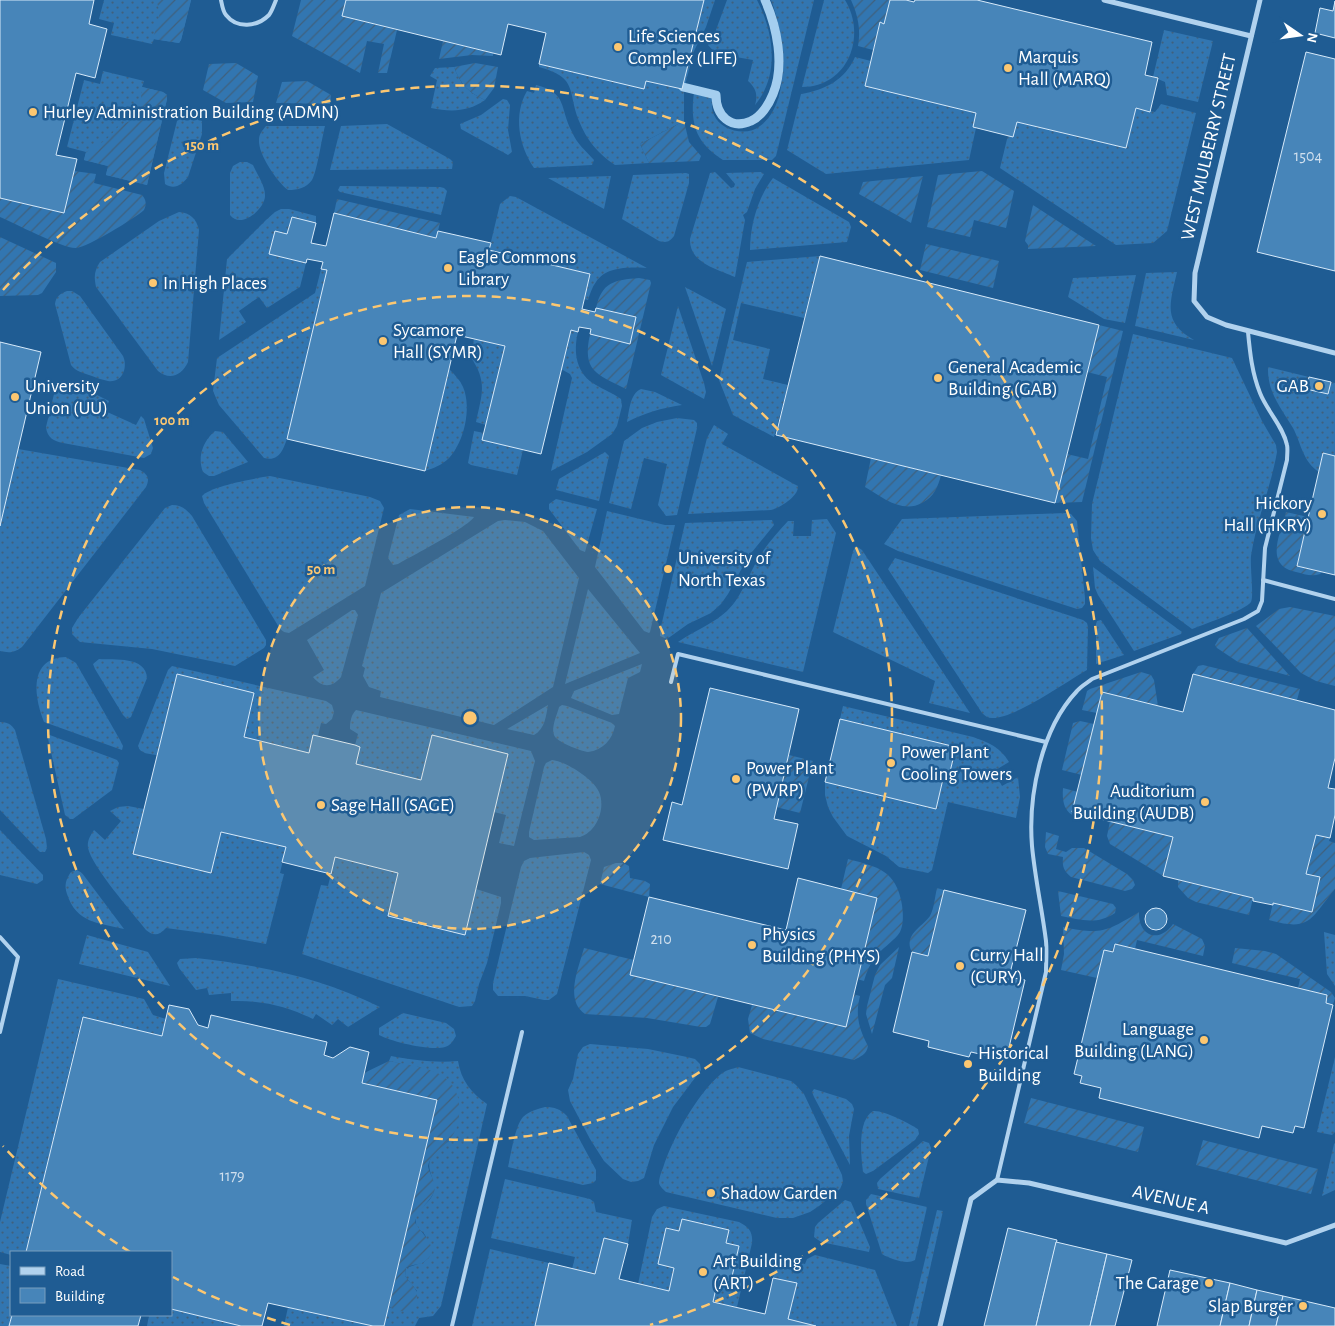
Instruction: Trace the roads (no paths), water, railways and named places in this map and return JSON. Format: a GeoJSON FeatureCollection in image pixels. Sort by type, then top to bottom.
{"type":"FeatureCollection","features":[{"type":"Feature","properties":{"kind":"street"},"geometry":{"type":"LineString","coordinates":[[1104,0],[1251,36]]}},
{"type":"Feature","properties":{"kind":"street","name":"WEST MULBERRY STREET"},"geometry":{"type":"LineString","coordinates":[[1248,332],[1207,317],[1194,301],[1195,273],[1260,0]]}},
{"type":"Feature","properties":{"kind":"street"},"geometry":{"type":"LineString","coordinates":[[1248,332],[1335,353]]}},
{"type":"Feature","properties":{"kind":"street"},"geometry":{"type":"LineString","coordinates":[[940,1326],[971,1198],[997,1180]]}},
{"type":"Feature","properties":{"kind":"street","name":"AVENUE A"},"geometry":{"type":"LineString","coordinates":[[997,1180],[1030,1183],[1286,1243],[1335,1224]]}},
{"type":"Feature","properties":{"kind":"lane"},"geometry":{"type":"LineString","coordinates":[[221,0],[224,14],[233,22],[250,26],[260,22],[270,13],[276,0]]}},
{"type":"Feature","properties":{"kind":"lane"},"geometry":{"type":"LineString","coordinates":[[997,1180],[1046,972],[1046,942],[1036,877],[1032,825],[1038,776],[1046,742],[1062,710],[1077,690],[1092,679],[1251,616],[1258,611],[1262,601],[1265,548],[1287,460],[1288,446],[1254,378],[1248,332]]}},
{"type":"Feature","properties":{"kind":"lane"},"geometry":{"type":"LineString","coordinates":[[1263,580],[1335,599]]}},
{"type":"Feature","properties":{"kind":"lane"},"geometry":{"type":"LineString","coordinates":[[671,682],[678,654],[1046,742]]}},
{"type":"Feature","properties":{"kind":"lane"},"geometry":{"type":"LineString","coordinates":[[0,937],[18,957],[0,1032]]}},
{"type":"Feature","properties":{"kind":"lane"},"geometry":{"type":"LineString","coordinates":[[452,1326],[522,1032]]}},
{"type":"Feature","properties":{"kind":"waterway"},"geometry":{"type":"LineString","coordinates":[[683,87],[716,95],[722,115],[731,122],[737,124],[751,121],[761,113],[773,94],[779,71],[776,34],[765,0]]}},
{"type":"Feature","properties":{"kind":"place","name":"Life Sciences Complex (LIFE)"},"geometry":{"type":"Point","coordinates":[618,47]}},
{"type":"Feature","properties":{"kind":"place","name":"Marquis Hall (MARQ)"},"geometry":{"type":"Point","coordinates":[1008,68]}},
{"type":"Feature","properties":{"kind":"place","name":"Hurley Administration Building (ADMN)"},"geometry":{"type":"Point","coordinates":[33,112]}},
{"type":"Feature","properties":{"kind":"place","name":"Eagle Commons Library"},"geometry":{"type":"Point","coordinates":[448,268]}},
{"type":"Feature","properties":{"kind":"place","name":"In High Places"},"geometry":{"type":"Point","coordinates":[153,283]}},
{"type":"Feature","properties":{"kind":"place","name":"Sycamore Hall (SYMR)"},"geometry":{"type":"Point","coordinates":[383,341]}},
{"type":"Feature","properties":{"kind":"place","name":"General Academic Building (GAB)"},"geometry":{"type":"Point","coordinates":[938,378]}},
{"type":"Feature","properties":{"kind":"place","name":"GAB"},"geometry":{"type":"Point","coordinates":[1319,386]}},
{"type":"Feature","properties":{"kind":"place","name":"University Union (UU)"},"geometry":{"type":"Point","coordinates":[15,397]}},
{"type":"Feature","properties":{"kind":"place","name":"Hickory Hall (HKRY)"},"geometry":{"type":"Point","coordinates":[1322,514]}},
{"type":"Feature","properties":{"kind":"place","name":"University of North Texas"},"geometry":{"type":"Point","coordinates":[668,569]}},
{"type":"Feature","properties":{"kind":"place","name":"Power Plant Cooling Towers"},"geometry":{"type":"Point","coordinates":[891,763]}},
{"type":"Feature","properties":{"kind":"place","name":"Power Plant (PWRP)"},"geometry":{"type":"Point","coordinates":[736,779]}},
{"type":"Feature","properties":{"kind":"place","name":"Auditorium Building (AUDB)"},"geometry":{"type":"Point","coordinates":[1205,802]}},
{"type":"Feature","properties":{"kind":"place","name":"Sage Hall (SAGE)"},"geometry":{"type":"Point","coordinates":[321,805]}},
{"type":"Feature","properties":{"kind":"place","name":"Physics Building (PHYS)"},"geometry":{"type":"Point","coordinates":[752,945]}},
{"type":"Feature","properties":{"kind":"place","name":"Curry Hall (CURY)"},"geometry":{"type":"Point","coordinates":[960,966]}},
{"type":"Feature","properties":{"kind":"place","name":"Language Building (LANG)"},"geometry":{"type":"Point","coordinates":[1204,1040]}},
{"type":"Feature","properties":{"kind":"place","name":"Historical Building"},"geometry":{"type":"Point","coordinates":[968,1064]}},
{"type":"Feature","properties":{"kind":"place","name":"Shadow Garden"},"geometry":{"type":"Point","coordinates":[711,1193]}},
{"type":"Feature","properties":{"kind":"place","name":"Art Building (ART)"},"geometry":{"type":"Point","coordinates":[703,1272]}},
{"type":"Feature","properties":{"kind":"place","name":"The Garage"},"geometry":{"type":"Point","coordinates":[1209,1283]}},
{"type":"Feature","properties":{"kind":"place","name":"Slap Burger"},"geometry":{"type":"Point","coordinates":[1303,1306]}}]}
